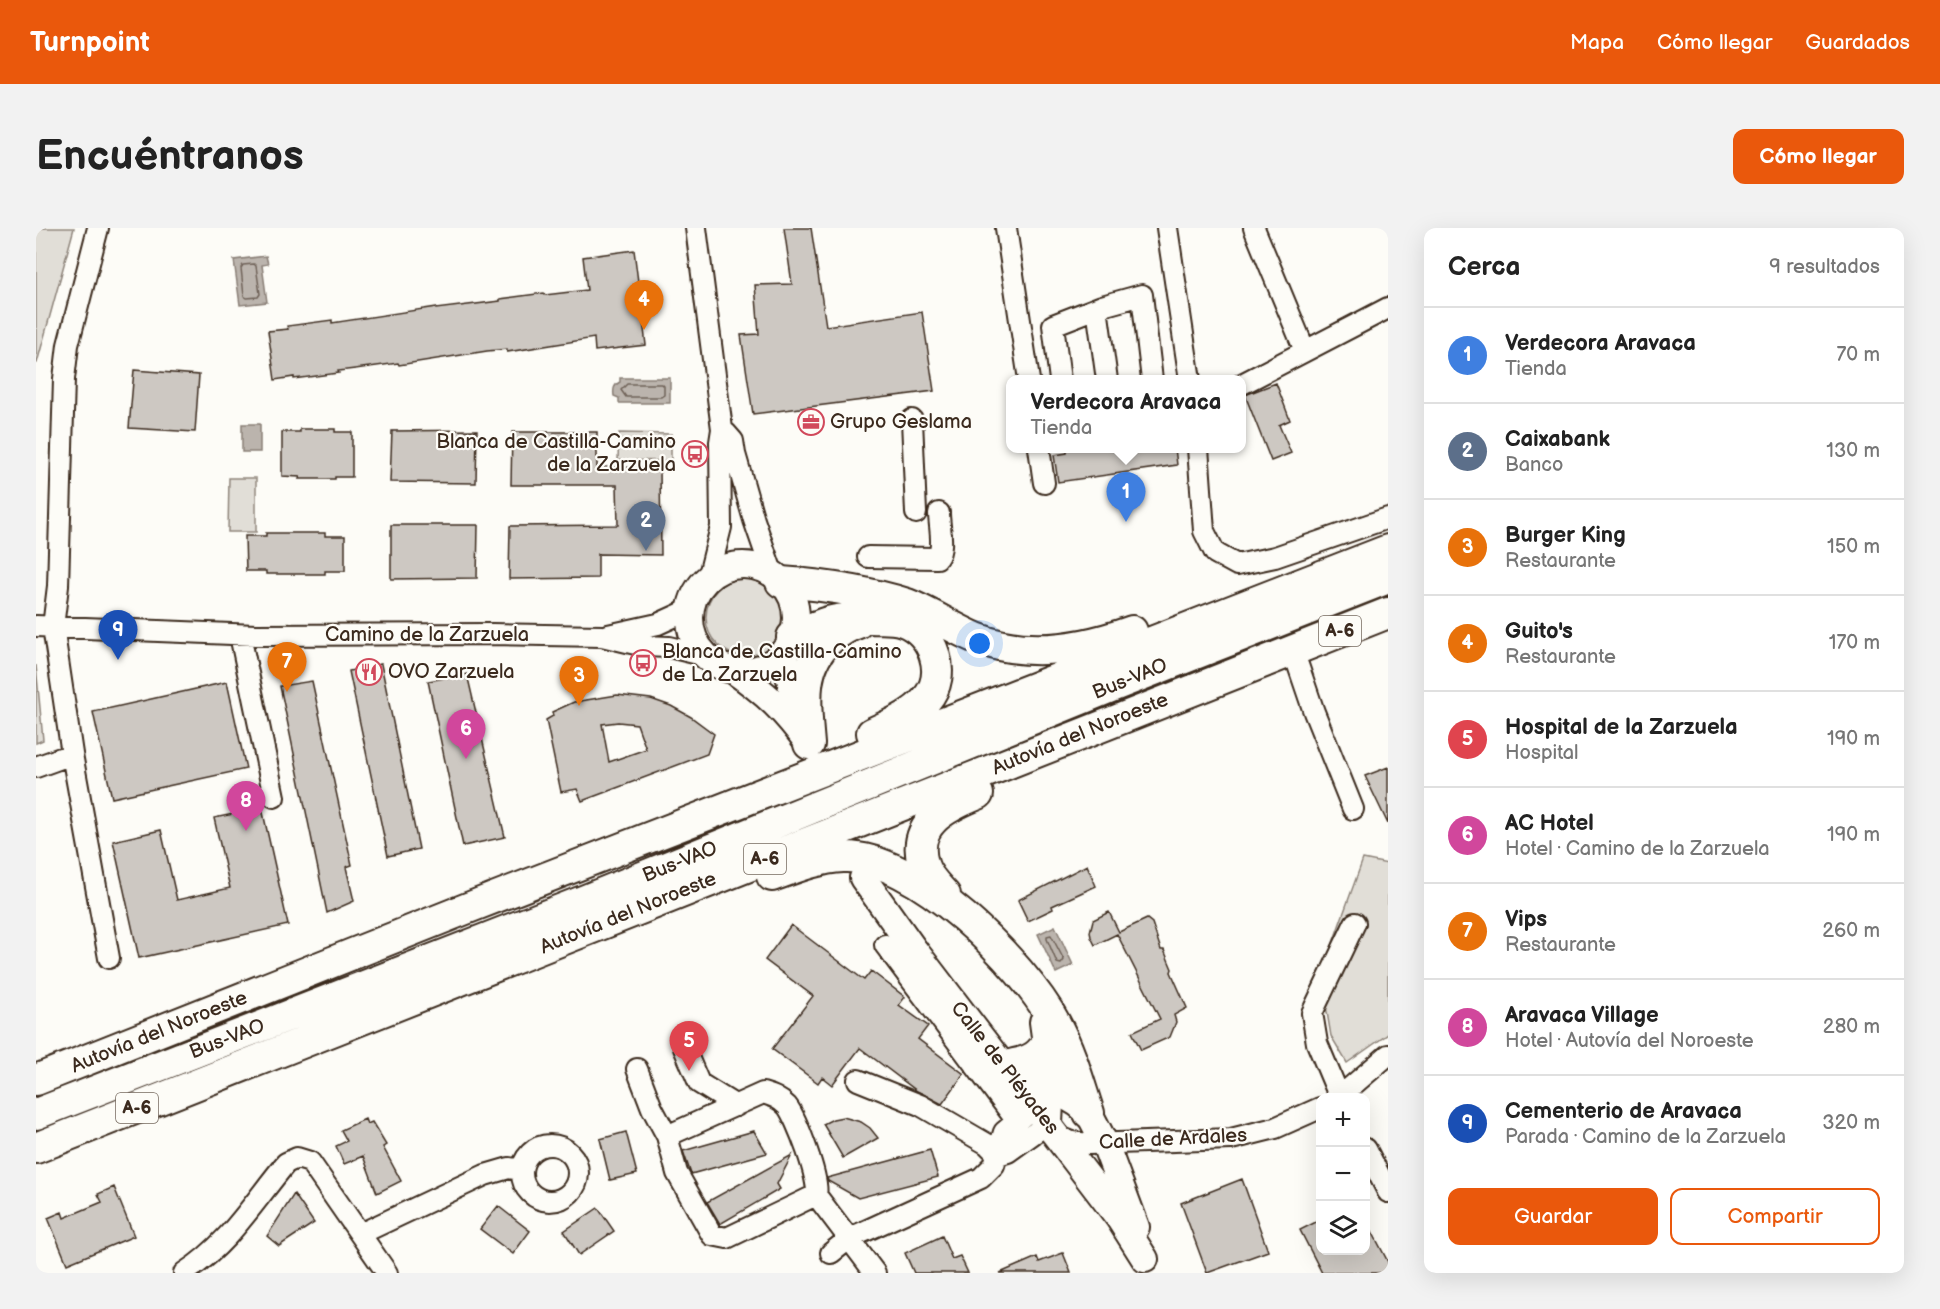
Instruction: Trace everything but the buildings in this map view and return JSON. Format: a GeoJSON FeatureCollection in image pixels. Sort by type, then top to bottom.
{"type":"FeatureCollection","features":[{"type":"Feature","properties":{"kind":"highway"},"geometry":{"type":"LineString","coordinates":[[777,578],[887,599],[925,612],[987,642],[1011,648],[1047,651],[1123,634],[1371,540],[1388,537]]}},
{"type":"Feature","properties":{"kind":"highway","name":"Autovía del Noroeste"},"geometry":{"type":"LineString","coordinates":[[36,1080],[468,908],[1388,550]]}},
{"type":"Feature","properties":{"kind":"highway","name":"Bus-VAO"},"geometry":{"type":"LineString","coordinates":[[36,1114],[583,901],[1113,686],[1388,578]]}},
{"type":"Feature","properties":{"kind":"highway","name":"Autovía del Noroeste"},"geometry":{"type":"LineString","coordinates":[[36,1148],[1292,649],[1388,613]]}},
{"type":"Feature","properties":{"kind":"highway"},"geometry":{"type":"LineString","coordinates":[[468,908],[513,879],[549,862],[898,721],[927,700],[933,688],[936,675],[934,652],[920,630],[911,624],[890,618],[838,618],[788,644]]}},
{"type":"Feature","properties":{"kind":"highway"},"geometry":{"type":"LineString","coordinates":[[809,744],[806,694],[807,678],[812,665],[826,642],[839,631],[872,618]]}},
{"type":"Feature","properties":{"kind":"highway"},"geometry":{"type":"LineString","coordinates":[[962,916],[923,865],[921,849],[923,836],[938,814],[950,806],[1298,665],[1388,626]]}},
{"type":"Feature","properties":{"kind":"highway"},"geometry":{"type":"LineString","coordinates":[[239,1068],[512,974],[788,870],[843,856],[875,861],[900,871],[916,881],[962,916],[1014,966],[1035,990],[1056,1024],[1074,1064],[1091,1117]]}},
{"type":"Feature","properties":{"kind":"highway"},"geometry":{"type":"LineString","coordinates":[[1035,990],[1048,1039],[1046,1119]]}},
{"type":"Feature","properties":{"kind":"highway"},"geometry":{"type":"LineString","coordinates":[[36,1063],[111,1034],[210,1012]]}},
{"type":"Feature","properties":{"kind":"highway"},"geometry":{"type":"LineString","coordinates":[[1014,1064],[1039,1055],[1044,1050],[1048,1039]]}},
{"type":"Feature","properties":{"kind":"main road"},"geometry":{"type":"LineString","coordinates":[[733,670],[761,667],[774,661],[788,644],[795,626],[793,602],[777,578],[761,568],[747,565],[733,566],[719,571],[700,587],[691,609],[691,629],[694,640],[714,663],[733,670],[769,696],[794,723],[809,744]]}},
{"type":"Feature","properties":{"kind":"main road"},"geometry":{"type":"LineString","coordinates":[[788,644],[792,688],[809,744]]}},
{"type":"Feature","properties":{"kind":"main road","name":"Calle de Pléyades"},"geometry":{"type":"LineString","coordinates":[[863,878],[915,951],[1046,1119],[1119,1218],[1148,1266]]}},
{"type":"Feature","properties":{"kind":"main road"},"geometry":{"type":"LineString","coordinates":[[978,1033],[1014,1064],[1046,1119],[1077,1103],[1091,1117]]}},
{"type":"Feature","properties":{"kind":"main road","name":"Calle de Pléyades"},"geometry":{"type":"LineString","coordinates":[[1091,1117],[1105,1144],[1148,1266]]}},
{"type":"Feature","properties":{"kind":"street"},"geometry":{"type":"LineString","coordinates":[[98,228],[68,345],[63,379],[58,586],[45,627],[72,754],[109,958]]}},
{"type":"Feature","properties":{"kind":"street"},"geometry":{"type":"LineString","coordinates":[[696,228],[722,429],[720,442],[721,527],[708,579]]}},
{"type":"Feature","properties":{"kind":"street"},"geometry":{"type":"LineString","coordinates":[[1006,228],[1028,375]]}},
{"type":"Feature","properties":{"kind":"street"},"geometry":{"type":"LineString","coordinates":[[1167,228],[1189,375]]}},
{"type":"Feature","properties":{"kind":"street"},"geometry":{"type":"LineString","coordinates":[[1254,228],[1305,351]]}},
{"type":"Feature","properties":{"kind":"street"},"geometry":{"type":"LineString","coordinates":[[1059,375],[1053,326],[1097,308],[1142,295],[1151,375]]}},
{"type":"Feature","properties":{"kind":"street"},"geometry":{"type":"LineString","coordinates":[[1097,308],[1106,375]]}},
{"type":"Feature","properties":{"kind":"street"},"geometry":{"type":"LineString","coordinates":[[1246,382],[1388,308]]}},
{"type":"Feature","properties":{"kind":"street"},"geometry":{"type":"LineString","coordinates":[[912,420],[916,513]]}},
{"type":"Feature","properties":{"kind":"street"},"geometry":{"type":"LineString","coordinates":[[722,429],[733,441],[754,520],[777,578]]}},
{"type":"Feature","properties":{"kind":"street"},"geometry":{"type":"LineString","coordinates":[[1040,453],[1044,483]]}},
{"type":"Feature","properties":{"kind":"street"},"geometry":{"type":"LineString","coordinates":[[1198,453],[1204,531],[1215,553],[1237,565],[1275,557],[1388,518]]}},
{"type":"Feature","properties":{"kind":"street"},"geometry":{"type":"LineString","coordinates":[[868,557],[936,558],[940,554],[939,513]]}},
{"type":"Feature","properties":{"kind":"street","name":"Camino de la Zarzuela"},"geometry":{"type":"LineString","coordinates":[[602,636],[658,624],[691,609]]}},
{"type":"Feature","properties":{"kind":"street","name":"Camino de la Zarzuela"},"geometry":{"type":"LineString","coordinates":[[45,627],[240,634],[602,636],[707,656]]}},
{"type":"Feature","properties":{"kind":"street"},"geometry":{"type":"LineString","coordinates":[[240,634],[274,797]]}},
{"type":"Feature","properties":{"kind":"street"},"geometry":{"type":"LineString","coordinates":[[1298,665],[1314,712],[1353,809]]}},
{"type":"Feature","properties":{"kind":"street"},"geometry":{"type":"LineString","coordinates":[[36,767],[72,754]]}},
{"type":"Feature","properties":{"kind":"street"},"geometry":{"type":"LineString","coordinates":[[1337,1093],[1317,1043],[1312,1013],[1355,923]]}},
{"type":"Feature","properties":{"kind":"street"},"geometry":{"type":"LineString","coordinates":[[885,945],[1046,1119],[1082,1140],[1089,1135],[1091,1117]]}},
{"type":"Feature","properties":{"kind":"street"},"geometry":{"type":"LineString","coordinates":[[684,1048],[699,1083],[729,1108]]}},
{"type":"Feature","properties":{"kind":"street"},"geometry":{"type":"LineString","coordinates":[[1344,1093],[1388,1054]]}},
{"type":"Feature","properties":{"kind":"street"},"geometry":{"type":"LineString","coordinates":[[637,1069],[652,1108],[667,1136],[677,1173],[712,1235],[728,1238],[816,1195],[818,1190],[813,1166],[789,1108],[777,1096],[763,1093],[667,1136]]}},
{"type":"Feature","properties":{"kind":"street"},"geometry":{"type":"LineString","coordinates":[[858,1080],[920,1105],[987,1144],[998,1155]]}},
{"type":"Feature","properties":{"kind":"street","name":"Calle de Ardales"},"geometry":{"type":"LineString","coordinates":[[1046,1119],[1105,1144],[1231,1139],[1275,1128],[1316,1110]]}},
{"type":"Feature","properties":{"kind":"street"},"geometry":{"type":"LineString","coordinates":[[998,1155],[1008,1152],[1046,1119]]}},
{"type":"Feature","properties":{"kind":"street"},"geometry":{"type":"LineString","coordinates":[[831,1253],[850,1238],[981,1178],[994,1165],[1004,1132],[1046,1119]]}},
{"type":"Feature","properties":{"kind":"street"},"geometry":{"type":"LineString","coordinates":[[184,1273],[205,1260],[224,1242],[286,1163],[297,1158],[310,1162],[387,1273]]}},
{"type":"Feature","properties":{"kind":"street"},"geometry":{"type":"LineString","coordinates":[[1370,1158],[1388,1192]]}},
{"type":"Feature","properties":{"kind":"street"},"geometry":{"type":"LineString","coordinates":[[360,1234],[485,1175],[509,1168],[522,1170]]}},
{"type":"Feature","properties":{"kind":"street"},"geometry":{"type":"LineString","coordinates":[[816,1195],[875,1273]]}},
{"type":"Feature","properties":{"kind":"shaded area"},"geometry":{"type":"Polygon","coordinates":[[[36,228],[74,228],[37,363],[36,363],[36,228]]]}},
{"type":"Feature","properties":{"kind":"shaded area"},"geometry":{"type":"Polygon","coordinates":[[[619,433],[671,434],[671,461],[618,460],[619,433]]]}},
{"type":"Feature","properties":{"kind":"shaded area"},"geometry":{"type":"Polygon","coordinates":[[[229,478],[256,478],[256,532],[228,532],[229,478]]]}},
{"type":"Feature","properties":{"kind":"shaded area"},"geometry":{"type":"Polygon","coordinates":[[[745,578],[760,581],[773,589],[781,602],[784,617],[781,632],[773,645],[760,653],[745,656],[730,653],[717,645],[709,632],[706,617],[709,602],[717,589],[730,581],[745,578]]]}},
{"type":"Feature","properties":{"kind":"shaded area"},"geometry":{"type":"Polygon","coordinates":[[[36,665],[43,740],[36,743],[36,665]]]}},
{"type":"Feature","properties":{"kind":"shaded area"},"geometry":{"type":"Polygon","coordinates":[[[1363,859],[1388,864],[1388,1034],[1347,1063],[1331,1036],[1321,976],[1363,859]]]}},
{"type":"Feature","properties":{"kind":"water"},"geometry":{"type":"Polygon","coordinates":[[[266,256],[268,264],[262,265],[267,302],[240,305],[234,260],[266,256]]]}},
{"type":"Feature","properties":{"kind":"water"},"geometry":{"type":"Polygon","coordinates":[[[620,378],[670,378],[670,403],[619,403],[619,398],[614,396],[614,391],[620,378]]]}},
{"type":"Feature","properties":{"kind":"water"},"geometry":{"type":"Polygon","coordinates":[[[242,424],[260,424],[260,452],[242,452],[242,424]]]}},
{"type":"Feature","properties":{"kind":"water"},"geometry":{"type":"Polygon","coordinates":[[[1055,926],[1073,965],[1056,973],[1038,934],[1055,926]]]}},
{"type":"Feature","properties":{"kind":"place","name":"Guito's"},"geometry":{"type":"Point","coordinates":[644,330]}},
{"type":"Feature","properties":{"kind":"place","name":"Grupo Geslama"},"geometry":{"type":"Point","coordinates":[811,422]}},
{"type":"Feature","properties":{"kind":"place","name":"Blanca de Castilla-Camino de la Zarzuela"},"geometry":{"type":"Point","coordinates":[695,454]}},
{"type":"Feature","properties":{"kind":"place","name":"Verdecora Aravaca"},"geometry":{"type":"Point","coordinates":[1126,522]}},
{"type":"Feature","properties":{"kind":"place","name":"Caixabank"},"geometry":{"type":"Point","coordinates":[646,551]}},
{"type":"Feature","properties":{"kind":"place","name":"Cementerio de Aravaca"},"geometry":{"type":"Point","coordinates":[118,660]}},
{"type":"Feature","properties":{"kind":"place","name":"Blanca de Castilla-Camino de La Zarzuela"},"geometry":{"type":"Point","coordinates":[643,663]}},
{"type":"Feature","properties":{"kind":"place","name":"OVO Zarzuela"},"geometry":{"type":"Point","coordinates":[369,672]}},
{"type":"Feature","properties":{"kind":"place","name":"Vips"},"geometry":{"type":"Point","coordinates":[287,692]}},
{"type":"Feature","properties":{"kind":"place","name":"Burger King"},"geometry":{"type":"Point","coordinates":[579,706]}},
{"type":"Feature","properties":{"kind":"place","name":"AC Hotel"},"geometry":{"type":"Point","coordinates":[466,759]}},
{"type":"Feature","properties":{"kind":"place","name":"Aravaca Village"},"geometry":{"type":"Point","coordinates":[246,831]}},
{"type":"Feature","properties":{"kind":"place","name":"Hospital de la Zarzuela"},"geometry":{"type":"Point","coordinates":[689,1071]}}]}
